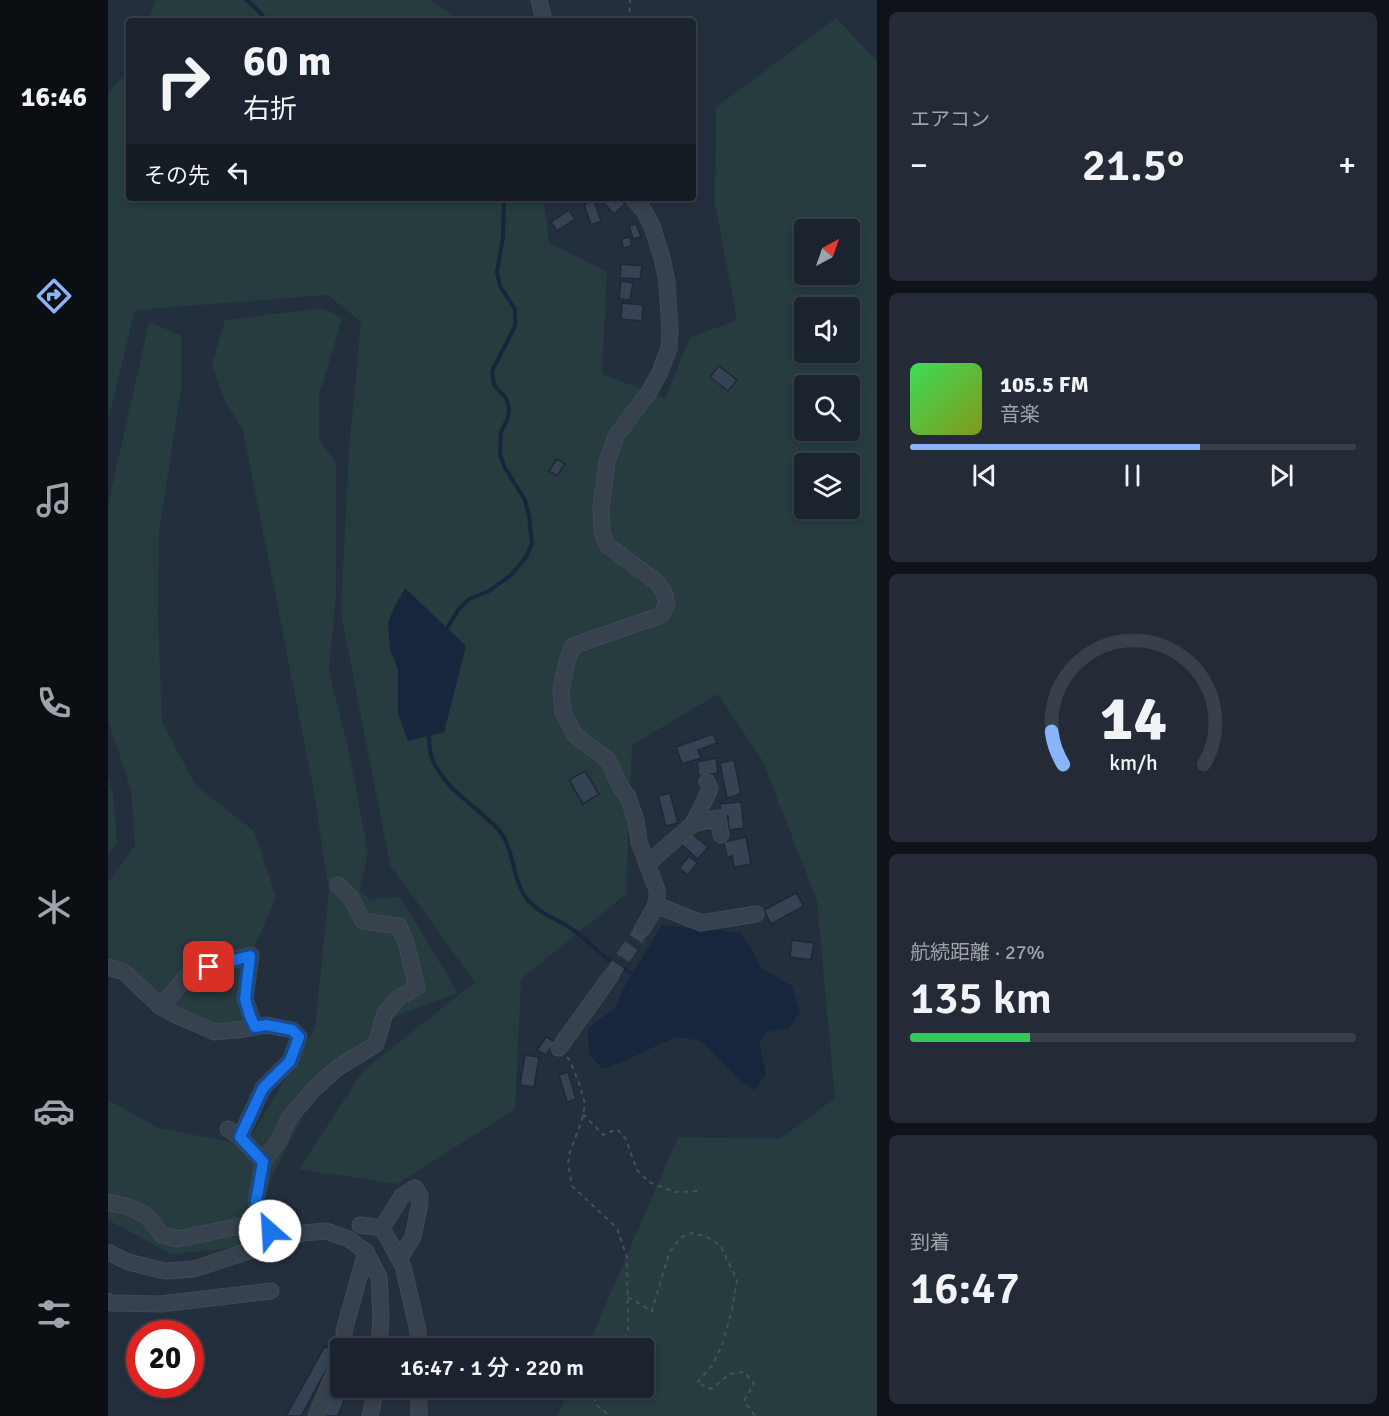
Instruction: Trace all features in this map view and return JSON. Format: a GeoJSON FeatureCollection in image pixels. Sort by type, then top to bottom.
{"type":"FeatureCollection","features":[{"type":"Feature","properties":{"kind":"street"},"geometry":{"type":"LineString","coordinates":[[539,0],[543,18]]}},
{"type":"Feature","properties":{"kind":"street"},"geometry":{"type":"LineString","coordinates":[[636,201],[652,226],[662,258],[667,282],[669,348],[649,392],[616,436],[613,444],[607,462],[601,508],[602,532],[607,545],[657,582],[664,592],[667,604],[661,615],[573,646],[567,661],[561,690],[563,712],[575,735],[608,760],[621,788],[628,797],[636,820],[639,842],[658,898],[643,928]]}},
{"type":"Feature","properties":{"kind":"street"},"geometry":{"type":"LineString","coordinates":[[647,864],[693,824],[710,789],[707,783]]}},
{"type":"Feature","properties":{"kind":"street"},"geometry":{"type":"LineString","coordinates":[[693,824],[718,818],[721,836]]}},
{"type":"Feature","properties":{"kind":"street"},"geometry":{"type":"LineString","coordinates":[[280,1240],[261,1222],[256,1202],[263,1162],[278,1142],[289,1118],[313,1090],[336,1069],[376,1044],[385,1013],[398,998],[417,987],[406,943],[399,926],[363,921],[351,898],[338,885]]}},
{"type":"Feature","properties":{"kind":"street"},"geometry":{"type":"LineString","coordinates":[[656,905],[701,923],[756,914]]}},
{"type":"Feature","properties":{"kind":"street"},"geometry":{"type":"LineString","coordinates":[[162,1007],[189,973],[250,956],[245,999],[255,1027]]}},
{"type":"Feature","properties":{"kind":"street"},"geometry":{"type":"LineString","coordinates":[[108,967],[124,972],[162,1007],[215,1032],[266,1025],[292,1030],[299,1037],[290,1061],[263,1088],[234,1133],[263,1162]]}},
{"type":"Feature","properties":{"kind":"street"},"geometry":{"type":"LineString","coordinates":[[559,1047],[610,977]]}},
{"type":"Feature","properties":{"kind":"street"},"geometry":{"type":"LineString","coordinates":[[382,1228],[402,1196],[415,1188],[420,1196],[413,1237],[399,1258]]}},
{"type":"Feature","properties":{"kind":"street"},"geometry":{"type":"LineString","coordinates":[[108,1202],[129,1207],[146,1215],[162,1234],[177,1239],[261,1222]]}},
{"type":"Feature","properties":{"kind":"street"},"geometry":{"type":"LineString","coordinates":[[360,1225],[382,1228]]}},
{"type":"Feature","properties":{"kind":"street"},"geometry":{"type":"LineString","coordinates":[[382,1228],[403,1266],[418,1338]]}},
{"type":"Feature","properties":{"kind":"street"},"geometry":{"type":"LineString","coordinates":[[108,1252],[128,1262],[174,1271],[194,1269],[303,1233],[326,1231],[349,1239],[366,1252],[379,1277],[380,1338]]}},
{"type":"Feature","properties":{"kind":"street"},"geometry":{"type":"LineString","coordinates":[[344,1338],[344,1331],[366,1252]]}},
{"type":"Feature","properties":{"kind":"street"},"geometry":{"type":"LineString","coordinates":[[108,1301],[161,1304],[271,1291]]}},
{"type":"Feature","properties":{"kind":"street"},"geometry":{"type":"LineString","coordinates":[[316,1416],[330,1383]]}},
{"type":"Feature","properties":{"kind":"street"},"geometry":{"type":"LineString","coordinates":[[370,1416],[374,1398]]}},
{"type":"Feature","properties":{"kind":"street"},"geometry":{"type":"LineString","coordinates":[[419,1398],[419,1416]]}},
{"type":"Feature","properties":{"kind":"path"},"geometry":{"type":"LineString","coordinates":[[629,18],[630,0]]}},
{"type":"Feature","properties":{"kind":"path"},"geometry":{"type":"LineString","coordinates":[[559,1047],[570,1061],[585,1104],[568,1163],[572,1186],[617,1228],[627,1258],[628,1330],[625,1338]]}},
{"type":"Feature","properties":{"kind":"path"},"geometry":{"type":"LineString","coordinates":[[583,1114],[603,1135],[616,1129],[626,1139],[637,1170],[649,1182],[675,1192],[700,1191]]}},
{"type":"Feature","properties":{"kind":"path"},"geometry":{"type":"LineString","coordinates":[[628,1297],[652,1311],[669,1253],[680,1238],[691,1233],[698,1234],[720,1245],[737,1280],[732,1310],[722,1345],[713,1364],[697,1383],[712,1389],[729,1374],[744,1372],[754,1383],[744,1401],[755,1416]]}},
{"type":"Feature","properties":{"kind":"path"},"geometry":{"type":"LineString","coordinates":[[594,1398],[595,1404],[610,1416]]}},
{"type":"Feature","properties":{"kind":"green space"},"geometry":{"type":"Polygon","coordinates":[[[156,0],[431,0],[456,18],[149,18],[156,0]]]}},
{"type":"Feature","properties":{"kind":"green space"},"geometry":{"type":"Polygon","coordinates":[[[836,18],[877,61],[877,1416],[558,1416],[566,1398],[654,1398],[654,1338],[591,1338],[678,1137],[780,1139],[835,1098],[817,900],[762,760],[718,694],[632,745],[626,894],[521,979],[515,1109],[397,1184],[299,1169],[363,1071],[475,982],[390,865],[341,613],[349,450],[361,322],[328,295],[135,310],[108,420],[108,93],[126,73],[126,201],[544,201],[549,243],[607,272],[602,374],[665,398],[690,338],[737,320],[715,203],[716,107],[836,18]]]}},
{"type":"Feature","properties":{"kind":"green space"},"geometry":{"type":"Polygon","coordinates":[[[322,308],[342,318],[319,396],[319,439],[336,463],[336,594],[329,671],[350,756],[368,854],[359,890],[371,900],[400,897],[458,993],[398,1015],[319,1085],[275,1170],[244,1247],[171,1254],[108,1220],[108,1100],[158,1128],[246,1145],[315,1028],[329,892],[314,792],[243,430],[225,401],[212,365],[225,320],[322,308]]]}},
{"type":"Feature","properties":{"kind":"green space"},"geometry":{"type":"Polygon","coordinates":[[[149,322],[181,335],[181,390],[159,532],[158,616],[162,722],[196,786],[254,831],[276,898],[250,956],[245,999],[255,1027],[215,1032],[108,967],[108,883],[135,846],[131,790],[108,720],[108,505],[149,322]]]}},
{"type":"Feature","properties":{"kind":"green space"},"geometry":{"type":"Polygon","coordinates":[[[108,778],[113,792],[117,844],[108,854],[108,778]]]}},
{"type":"Feature","properties":{"kind":"water"},"geometry":{"type":"Polygon","coordinates":[[[405,588],[466,646],[444,732],[408,741],[398,713],[398,669],[390,649],[388,622],[405,588]]]}},
{"type":"Feature","properties":{"kind":"water"},"geometry":{"type":"Polygon","coordinates":[[[662,925],[741,933],[761,968],[792,986],[800,1012],[789,1028],[767,1032],[759,1043],[766,1075],[754,1090],[739,1080],[702,1041],[677,1037],[602,1069],[589,1053],[588,1029],[616,1008],[622,991],[662,925]]]}},
{"type":"Feature","properties":{"kind":"building"},"geometry":{"type":"Polygon","coordinates":[[[594,201],[601,221],[591,225],[584,204],[594,201]]]}},
{"type":"Feature","properties":{"kind":"building"},"geometry":{"type":"Polygon","coordinates":[[[602,201],[622,201],[625,204],[614,214],[602,201]]]}},
{"type":"Feature","properties":{"kind":"building"},"geometry":{"type":"Polygon","coordinates":[[[569,210],[575,219],[557,231],[551,222],[569,210]]]}},
{"type":"Feature","properties":{"kind":"building"},"geometry":{"type":"Polygon","coordinates":[[[636,224],[641,237],[633,239],[629,226],[636,224]]]}},
{"type":"Feature","properties":{"kind":"building"},"geometry":{"type":"Polygon","coordinates":[[[630,237],[632,246],[623,248],[621,239],[630,237]]]}},
{"type":"Feature","properties":{"kind":"building"},"geometry":{"type":"Polygon","coordinates":[[[621,264],[642,266],[640,279],[620,278],[621,264]]]}},
{"type":"Feature","properties":{"kind":"building"},"geometry":{"type":"Polygon","coordinates":[[[621,281],[633,283],[630,300],[619,299],[621,281]]]}},
{"type":"Feature","properties":{"kind":"building"},"geometry":{"type":"Polygon","coordinates":[[[622,303],[643,305],[642,321],[621,319],[622,303]]]}},
{"type":"Feature","properties":{"kind":"building"},"geometry":{"type":"Polygon","coordinates":[[[719,366],[737,380],[728,391],[710,377],[719,366]]]}},
{"type":"Feature","properties":{"kind":"building"},"geometry":{"type":"Polygon","coordinates":[[[557,459],[565,464],[557,476],[549,471],[557,459]]]}},
{"type":"Feature","properties":{"kind":"building"},"geometry":{"type":"Polygon","coordinates":[[[713,734],[717,743],[698,750],[701,758],[682,764],[676,747],[713,734]]]}},
{"type":"Feature","properties":{"kind":"building"},"geometry":{"type":"Polygon","coordinates":[[[716,758],[718,773],[699,776],[697,762],[716,758]]]}},
{"type":"Feature","properties":{"kind":"building"},"geometry":{"type":"Polygon","coordinates":[[[734,760],[741,794],[727,798],[720,763],[734,760]]]}},
{"type":"Feature","properties":{"kind":"building"},"geometry":{"type":"Polygon","coordinates":[[[585,771],[599,794],[583,804],[569,780],[585,771]]]}},
{"type":"Feature","properties":{"kind":"building"},"geometry":{"type":"Polygon","coordinates":[[[670,793],[678,823],[666,826],[658,796],[670,793]]]}},
{"type":"Feature","properties":{"kind":"building"},"geometry":{"type":"Polygon","coordinates":[[[741,802],[744,828],[729,830],[728,816],[721,816],[720,804],[741,802]]]}},
{"type":"Feature","properties":{"kind":"building"},"geometry":{"type":"Polygon","coordinates":[[[691,833],[708,847],[698,859],[681,844],[691,833]]]}},
{"type":"Feature","properties":{"kind":"building"},"geometry":{"type":"Polygon","coordinates":[[[746,837],[751,864],[734,867],[732,856],[727,857],[724,842],[746,837]]]}},
{"type":"Feature","properties":{"kind":"building"},"geometry":{"type":"Polygon","coordinates":[[[689,856],[697,863],[688,875],[679,868],[689,856]]]}},
{"type":"Feature","properties":{"kind":"building"},"geometry":{"type":"Polygon","coordinates":[[[796,893],[804,906],[771,924],[764,910],[796,893]]]}},
{"type":"Feature","properties":{"kind":"building"},"geometry":{"type":"Polygon","coordinates":[[[792,940],[814,943],[811,960],[790,957],[792,940]]]}},
{"type":"Feature","properties":{"kind":"building"},"geometry":{"type":"Polygon","coordinates":[[[546,1037],[555,1042],[546,1055],[537,1050],[546,1037]]]}},
{"type":"Feature","properties":{"kind":"building"},"geometry":{"type":"Polygon","coordinates":[[[525,1055],[539,1057],[534,1087],[520,1085],[525,1055]]]}},
{"type":"Feature","properties":{"kind":"building"},"geometry":{"type":"Polygon","coordinates":[[[568,1072],[576,1099],[567,1102],[559,1075],[568,1072]]]}},
{"type":"Feature","properties":{"kind":"building"},"geometry":{"type":"Polygon","coordinates":[[[325,1346],[330,1349],[330,1363],[301,1416],[286,1416],[325,1346]]]}},
{"type":"Feature","properties":{"kind":"building"},"geometry":{"type":"Polygon","coordinates":[[[330,1398],[345,1398],[338,1416],[323,1416],[330,1398]]]}},
{"type":"Feature","properties":{"kind":"waterway"},"geometry":{"type":"LineString","coordinates":[[246,0],[264,18]]}},
{"type":"Feature","properties":{"kind":"waterway"},"geometry":{"type":"LineString","coordinates":[[445,632],[458,610],[469,599],[489,591],[511,575],[526,557],[532,543],[525,500],[505,468],[500,454],[501,432],[508,418],[509,408],[506,398],[494,385],[492,371],[515,326],[515,309],[500,286],[497,272],[503,237],[504,201]]}},
{"type":"Feature","properties":{"kind":"waterway"},"geometry":{"type":"LineString","coordinates":[[429,731],[430,752],[437,769],[452,788],[503,836],[518,882],[527,899],[539,910],[580,935],[611,962],[635,975]]}},
{"type":"Feature","properties":{"kind":"tunnel"},"geometry":{"type":"LineString","coordinates":[[610,977],[643,928]]}},
{"type":"Feature","properties":{"kind":"route"},"geometry":{"type":"LineString","coordinates":[[209,967],[250,956],[245,999],[255,1027],[266,1025],[292,1030],[299,1037],[290,1061],[263,1088],[240,1137],[263,1162],[256,1202],[261,1222],[270,1231]]}}]}
